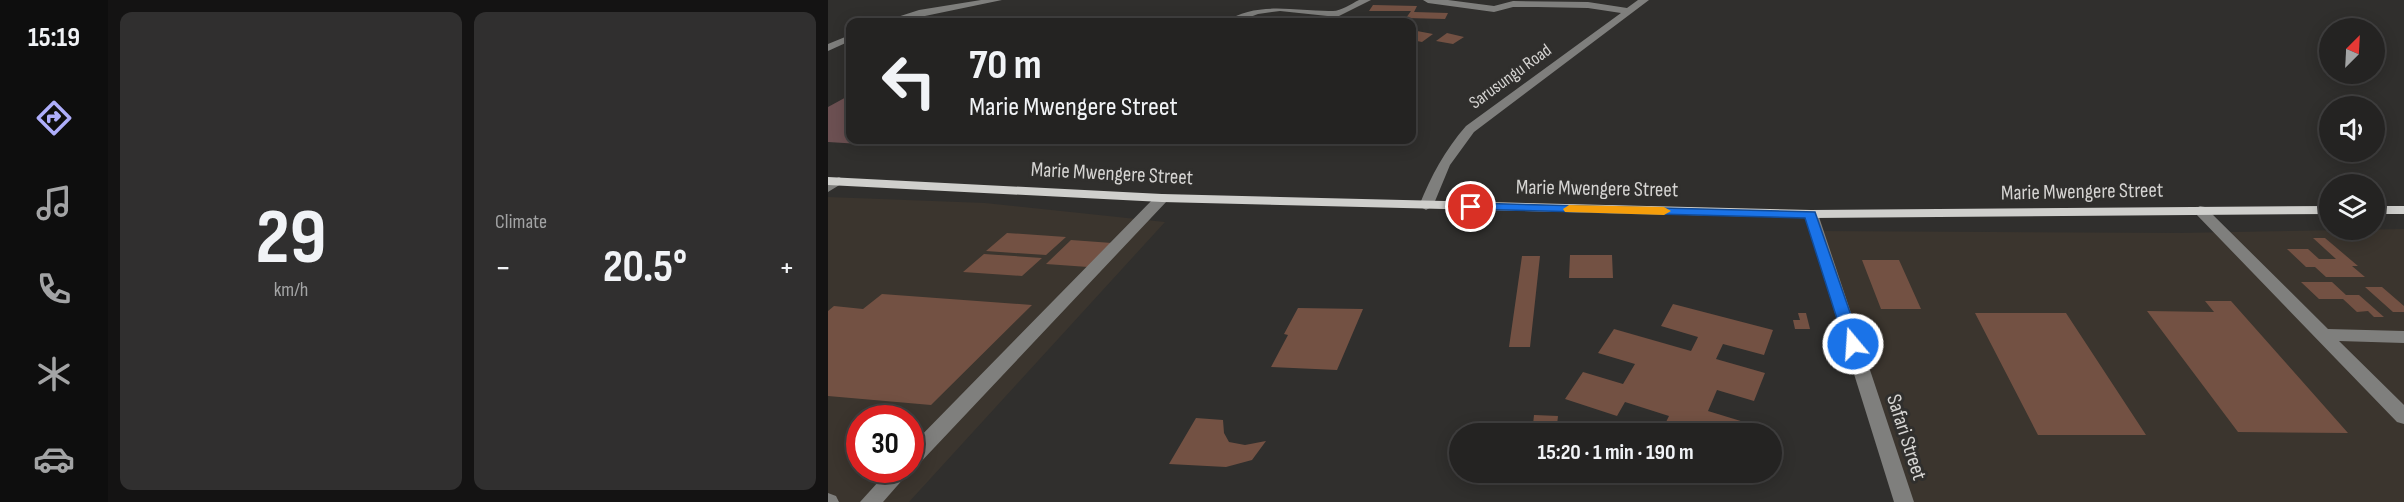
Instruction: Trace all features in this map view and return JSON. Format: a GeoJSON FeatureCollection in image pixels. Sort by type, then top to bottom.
{"type":"FeatureCollection","features":[{"type":"Feature","properties":{"kind":"main road","name":"Marie Mwengere Street"},"geometry":{"type":"LineString","coordinates":[[832,183],[1161,198],[1811,214],[2319,210]]}},
{"type":"Feature","properties":{"kind":"main road"},"geometry":{"type":"LineString","coordinates":[[2385,210],[2404,210]]}},
{"type":"Feature","properties":{"kind":"street"},"geometry":{"type":"LineString","coordinates":[[901,18],[996,0]]}},
{"type":"Feature","properties":{"kind":"street"},"geometry":{"type":"LineString","coordinates":[[1240,18],[1256,12],[1280,8],[1336,18],[1366,0]]}},
{"type":"Feature","properties":{"kind":"street"},"geometry":{"type":"LineString","coordinates":[[1428,0],[1494,9],[1513,4],[1599,3],[1630,11]]}},
{"type":"Feature","properties":{"kind":"street","name":"Sarusungu Road"},"geometry":{"type":"LineString","coordinates":[[1426,206],[1440,168],[1452,148],[1470,129],[1644,0]]}},
{"type":"Feature","properties":{"kind":"street"},"geometry":{"type":"LineString","coordinates":[[828,48],[846,40]]}},
{"type":"Feature","properties":{"kind":"street"},"geometry":{"type":"LineString","coordinates":[[924,445],[1161,198]]}},
{"type":"Feature","properties":{"kind":"street"},"geometry":{"type":"LineString","coordinates":[[2200,210],[2404,417]]}},
{"type":"Feature","properties":{"kind":"street","name":"Safari Street"},"geometry":{"type":"LineString","coordinates":[[1811,214],[1904,502]]}},
{"type":"Feature","properties":{"kind":"street"},"geometry":{"type":"LineString","coordinates":[[2323,335],[2404,337]]}},
{"type":"Feature","properties":{"kind":"street"},"geometry":{"type":"LineString","coordinates":[[870,502],[889,483]]}},
{"type":"Feature","properties":{"kind":"shaded area"},"geometry":{"type":"Polygon","coordinates":[[[846,97],[846,143],[828,142],[828,107],[846,97]]]}},
{"type":"Feature","properties":{"kind":"shaded area"},"geometry":{"type":"Polygon","coordinates":[[[828,197],[985,203],[1165,222],[909,502],[828,502],[828,197]]]}},
{"type":"Feature","properties":{"kind":"shaded area"},"geometry":{"type":"Polygon","coordinates":[[[2385,229],[2404,229],[2404,502],[1904,502],[1816,231],[2179,233],[2319,231],[2319,240],[2385,240],[2385,229]]]}},
{"type":"Feature","properties":{"kind":"building"},"geometry":{"type":"Polygon","coordinates":[[[1373,5],[1417,6],[1414,12],[1448,13],[1445,19],[1406,18],[1411,11],[1369,11],[1373,5]]]}},
{"type":"Feature","properties":{"kind":"building"},"geometry":{"type":"Polygon","coordinates":[[[1416,32],[1433,34],[1422,42],[1416,41],[1416,32]]]}},
{"type":"Feature","properties":{"kind":"building"},"geometry":{"type":"Polygon","coordinates":[[[1447,33],[1464,37],[1453,44],[1436,41],[1447,33]]]}},
{"type":"Feature","properties":{"kind":"building"},"geometry":{"type":"Polygon","coordinates":[[[1007,233],[1066,237],[1046,255],[986,251],[1007,233]]]}},
{"type":"Feature","properties":{"kind":"building"},"geometry":{"type":"Polygon","coordinates":[[[2313,238],[2327,240],[2358,266],[2352,266],[2365,277],[2326,277],[2315,267],[2306,267],[2287,249],[2308,249],[2319,259],[2336,259],[2313,238]]]}},
{"type":"Feature","properties":{"kind":"building"},"geometry":{"type":"Polygon","coordinates":[[[1071,240],[1112,243],[1088,267],[1046,264],[1071,240]]]}},
{"type":"Feature","properties":{"kind":"building"},"geometry":{"type":"Polygon","coordinates":[[[984,254],[1042,258],[1022,276],[963,272],[984,254]]]}},
{"type":"Feature","properties":{"kind":"building"},"geometry":{"type":"Polygon","coordinates":[[[1570,255],[1612,255],[1613,278],[1569,278],[1570,255]]]}},
{"type":"Feature","properties":{"kind":"building"},"geometry":{"type":"Polygon","coordinates":[[[1522,256],[1540,256],[1530,347],[1509,347],[1522,256]]]}},
{"type":"Feature","properties":{"kind":"building"},"geometry":{"type":"Polygon","coordinates":[[[1862,260],[1899,260],[1921,309],[1881,309],[1862,260]]]}},
{"type":"Feature","properties":{"kind":"building"},"geometry":{"type":"Polygon","coordinates":[[[2301,282],[2332,282],[2346,295],[2359,295],[2384,317],[2374,317],[2368,311],[2357,312],[2343,299],[2319,299],[2301,282]]]}},
{"type":"Feature","properties":{"kind":"building"},"geometry":{"type":"Polygon","coordinates":[[[2365,287],[2382,287],[2404,306],[2404,312],[2393,312],[2365,287]]]}},
{"type":"Feature","properties":{"kind":"building"},"geometry":{"type":"Polygon","coordinates":[[[882,294],[1032,305],[931,405],[828,396],[828,311],[834,306],[863,309],[882,294]]]}},
{"type":"Feature","properties":{"kind":"building"},"geometry":{"type":"Polygon","coordinates":[[[2205,301],[2231,301],[2348,433],[2238,432],[2147,311],[2214,312],[2205,301]]]}},
{"type":"Feature","properties":{"kind":"building"},"geometry":{"type":"Polygon","coordinates":[[[1673,304],[1773,330],[1764,355],[1723,344],[1716,359],[1765,373],[1754,401],[1717,390],[1708,411],[1744,423],[1666,423],[1669,416],[1625,402],[1617,416],[1565,399],[1583,372],[1623,384],[1635,364],[1598,353],[1614,329],[1691,351],[1698,337],[1661,326],[1673,304]]]}},
{"type":"Feature","properties":{"kind":"building"},"geometry":{"type":"Polygon","coordinates":[[[1298,308],[1363,309],[1337,370],[1271,367],[1288,335],[1284,334],[1298,308]]]}},
{"type":"Feature","properties":{"kind":"building"},"geometry":{"type":"Polygon","coordinates":[[[1798,313],[1806,313],[1810,329],[1795,329],[1793,320],[1800,320],[1798,313]]]}},
{"type":"Feature","properties":{"kind":"building"},"geometry":{"type":"Polygon","coordinates":[[[1975,313],[2066,313],[2146,435],[2038,435],[1975,313]]]}},
{"type":"Feature","properties":{"kind":"building"},"geometry":{"type":"Polygon","coordinates":[[[1534,415],[1558,416],[1557,423],[1533,423],[1534,415]]]}},
{"type":"Feature","properties":{"kind":"building"},"geometry":{"type":"Polygon","coordinates":[[[1196,418],[1223,420],[1224,433],[1229,442],[1245,445],[1266,441],[1252,460],[1226,467],[1169,464],[1196,418]]]}},
{"type":"Feature","properties":{"kind":"slow traffic"},"geometry":{"type":"LineString","coordinates":[[1569,209],[1664,211]]}},
{"type":"Feature","properties":{"kind":"route"},"geometry":{"type":"LineString","coordinates":[[1471,207],[1811,214],[1853,344]]}}]}
